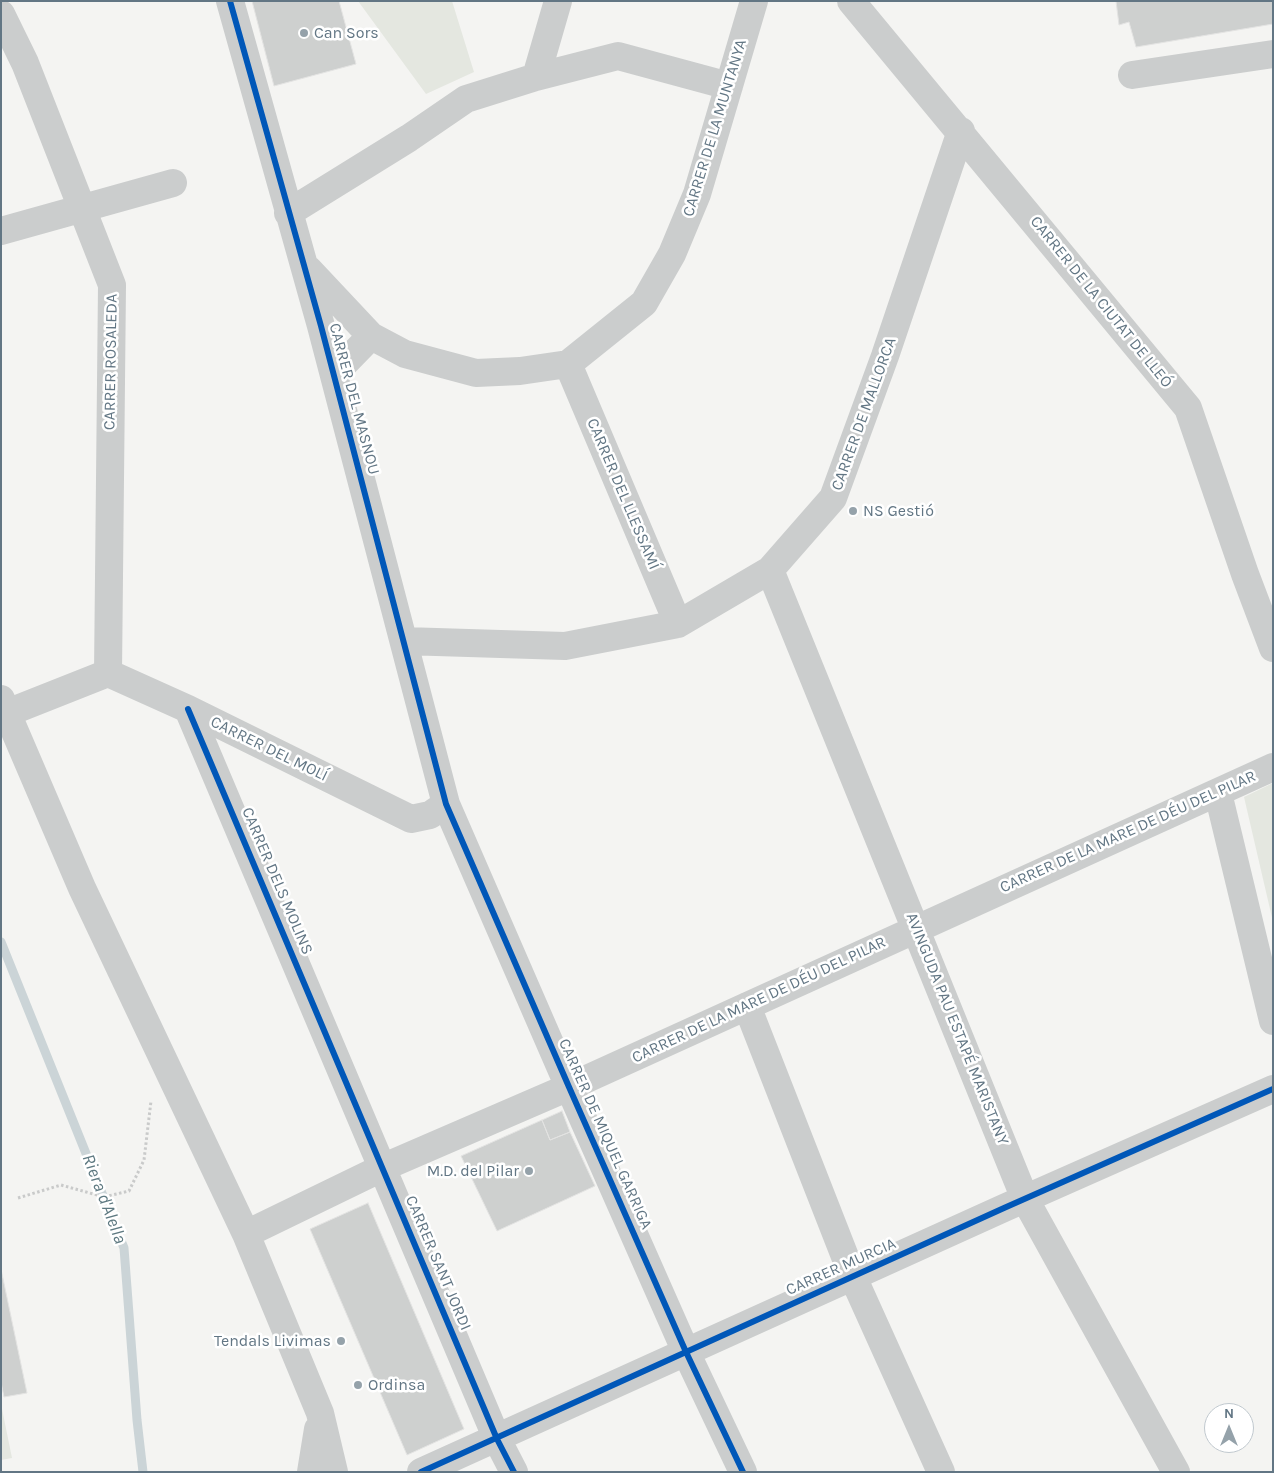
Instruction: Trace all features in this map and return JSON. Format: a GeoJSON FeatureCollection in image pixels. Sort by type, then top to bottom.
{"type":"FeatureCollection","features":[{"type":"Feature","properties":{"kind":"street","name":"CARRER DEL MASNOU"},"geometry":{"type":"LineString","coordinates":[[230,1],[334,374],[446,804]]}},
{"type":"Feature","properties":{"kind":"street"},"geometry":{"type":"LineString","coordinates":[[536,77],[558,1]]}},
{"type":"Feature","properties":{"kind":"street","name":"CARRER DE LA MUNTANYA"},"geometry":{"type":"LineString","coordinates":[[568,364],[644,303],[672,254],[697,194],[754,1]]}},
{"type":"Feature","properties":{"kind":"street","name":"CARRER DE LA CIUTAT DE LLEÓ"},"geometry":{"type":"LineString","coordinates":[[852,1],[1188,408],[1245,574],[1273,648]]}},
{"type":"Feature","properties":{"kind":"street","name":"CARRER ROSALEDA"},"geometry":{"type":"LineString","coordinates":[[1,14],[24,63],[112,285],[108,672]]}},
{"type":"Feature","properties":{"kind":"street"},"geometry":{"type":"LineString","coordinates":[[1132,75],[1273,54]]}},
{"type":"Feature","properties":{"kind":"street"},"geometry":{"type":"LineString","coordinates":[[288,213],[409,138],[466,99],[536,77],[618,56],[729,86]]}},
{"type":"Feature","properties":{"kind":"street","name":"CARRER DE MALLORCA"},"geometry":{"type":"LineString","coordinates":[[404,641],[566,646],[678,624],[770,570],[833,498],[885,356],[961,131]]}},
{"type":"Feature","properties":{"kind":"street"},"geometry":{"type":"LineString","coordinates":[[1,231],[173,183]]}},
{"type":"Feature","properties":{"kind":"street"},"geometry":{"type":"LineString","coordinates":[[303,263],[371,336],[405,354],[476,373],[520,371],[568,364]]}},
{"type":"Feature","properties":{"kind":"street"},"geometry":{"type":"LineString","coordinates":[[334,374],[371,336]]}},
{"type":"Feature","properties":{"kind":"street","name":"CARRER DEL LLESSAMÍ"},"geometry":{"type":"LineString","coordinates":[[568,364],[678,624]]}},
{"type":"Feature","properties":{"kind":"street","name":"AVINGUDA PAU ESTAPÉ MARISTANY"},"geometry":{"type":"LineString","coordinates":[[770,570],[1025,1199],[1176,1472]]}},
{"type":"Feature","properties":{"kind":"street"},"geometry":{"type":"LineString","coordinates":[[108,672],[4,706],[82,888],[246,1234],[320,1413],[334,1472]]}},
{"type":"Feature","properties":{"kind":"street","name":"CARRER DEL MOLÍ"},"geometry":{"type":"LineString","coordinates":[[108,672],[188,709],[411,819],[430,815],[446,804]]}},
{"type":"Feature","properties":{"kind":"street","name":"CARRER DELS MOLINS"},"geometry":{"type":"LineString","coordinates":[[188,709],[339,1064]]}},
{"type":"Feature","properties":{"kind":"street","name":"CARRER DE LA MARE DE DÉU DEL PILAR"},"geometry":{"type":"LineString","coordinates":[[246,1234],[384,1168],[569,1088],[916,928],[1273,767]]}},
{"type":"Feature","properties":{"kind":"street"},"geometry":{"type":"LineString","coordinates":[[1218,793],[1273,1021]]}},
{"type":"Feature","properties":{"kind":"street","name":"CARRER DE MIQUEL GARRIGA"},"geometry":{"type":"LineString","coordinates":[[446,804],[686,1352],[743,1472]]}},
{"type":"Feature","properties":{"kind":"street"},"geometry":{"type":"LineString","coordinates":[[747,1006],[853,1277],[941,1472]]}},
{"type":"Feature","properties":{"kind":"street","name":"CARRER SANT JORDI"},"geometry":{"type":"LineString","coordinates":[[339,1064],[497,1438],[514,1472]]}},
{"type":"Feature","properties":{"kind":"street","name":"CARRER MURCIA"},"geometry":{"type":"LineString","coordinates":[[421,1472],[1273,1089]]}},
{"type":"Feature","properties":{"kind":"street"},"geometry":{"type":"LineString","coordinates":[[311,1472],[320,1413]]}},
{"type":"Feature","properties":{"kind":"path"},"geometry":{"type":"LineString","coordinates":[[18,1198],[61,1185],[104,1197],[128,1191],[144,1160],[151,1093]]}},
{"type":"Feature","properties":{"kind":"shaded area"},"geometry":{"type":"Polygon","coordinates":[[[358,1],[452,1],[474,72],[426,94],[358,1]]]}},
{"type":"Feature","properties":{"kind":"shaded area"},"geometry":{"type":"Polygon","coordinates":[[[1273,783],[1273,922],[1244,797],[1273,783]]]}},
{"type":"Feature","properties":{"kind":"shaded area"},"geometry":{"type":"Polygon","coordinates":[[[1,1404],[12,1458],[1,1460],[1,1404]]]}},
{"type":"Feature","properties":{"kind":"building","name":"Can Sors"},"geometry":{"type":"Polygon","coordinates":[[[252,1],[339,1],[356,64],[274,86],[252,1]]]}},
{"type":"Feature","properties":{"kind":"building"},"geometry":{"type":"Polygon","coordinates":[[[1116,1],[1273,1],[1273,24],[1136,47],[1129,22],[1119,25],[1116,1]]]}},
{"type":"Feature","properties":{"kind":"building"},"geometry":{"type":"Polygon","coordinates":[[[562,1111],[570,1132],[550,1140],[542,1120],[562,1111]]]}},
{"type":"Feature","properties":{"kind":"building","name":"M.D. del Pilar"},"geometry":{"type":"Polygon","coordinates":[[[542,1120],[550,1140],[570,1132],[595,1186],[497,1231],[461,1156],[542,1120]]]}},
{"type":"Feature","properties":{"kind":"building"},"geometry":{"type":"Polygon","coordinates":[[[368,1203],[464,1429],[407,1455],[310,1229],[368,1203]]]}},
{"type":"Feature","properties":{"kind":"building"},"geometry":{"type":"Polygon","coordinates":[[[1,1269],[27,1393],[4,1397],[1,1382],[1,1269]]]}},
{"type":"Feature","properties":{"kind":"waterway","name":"Riera d'Alella"},"geometry":{"type":"LineString","coordinates":[[1,942],[124,1248],[137,1420],[143,1472]]}},
{"type":"Feature","properties":{"kind":"cycle path"},"geometry":{"type":"LineString","coordinates":[[230,1],[321,326],[446,804],[686,1352],[743,1472]]}},
{"type":"Feature","properties":{"kind":"cycle path"},"geometry":{"type":"LineString","coordinates":[[188,709],[497,1439],[514,1472]]}},
{"type":"Feature","properties":{"kind":"cycle path"},"geometry":{"type":"LineString","coordinates":[[421,1472],[1004,1208],[1273,1089]]}},
{"type":"Feature","properties":{"kind":"place","name":"Can Sors"},"geometry":{"type":"Point","coordinates":[304,33]}},
{"type":"Feature","properties":{"kind":"place","name":"NS Gestió"},"geometry":{"type":"Point","coordinates":[853,511]}},
{"type":"Feature","properties":{"kind":"place","name":"M.D. del Pilar"},"geometry":{"type":"Point","coordinates":[529,1171]}},
{"type":"Feature","properties":{"kind":"place","name":"Tendals Livimas"},"geometry":{"type":"Point","coordinates":[341,1341]}},
{"type":"Feature","properties":{"kind":"place","name":"Ordinsa"},"geometry":{"type":"Point","coordinates":[358,1385]}}]}
